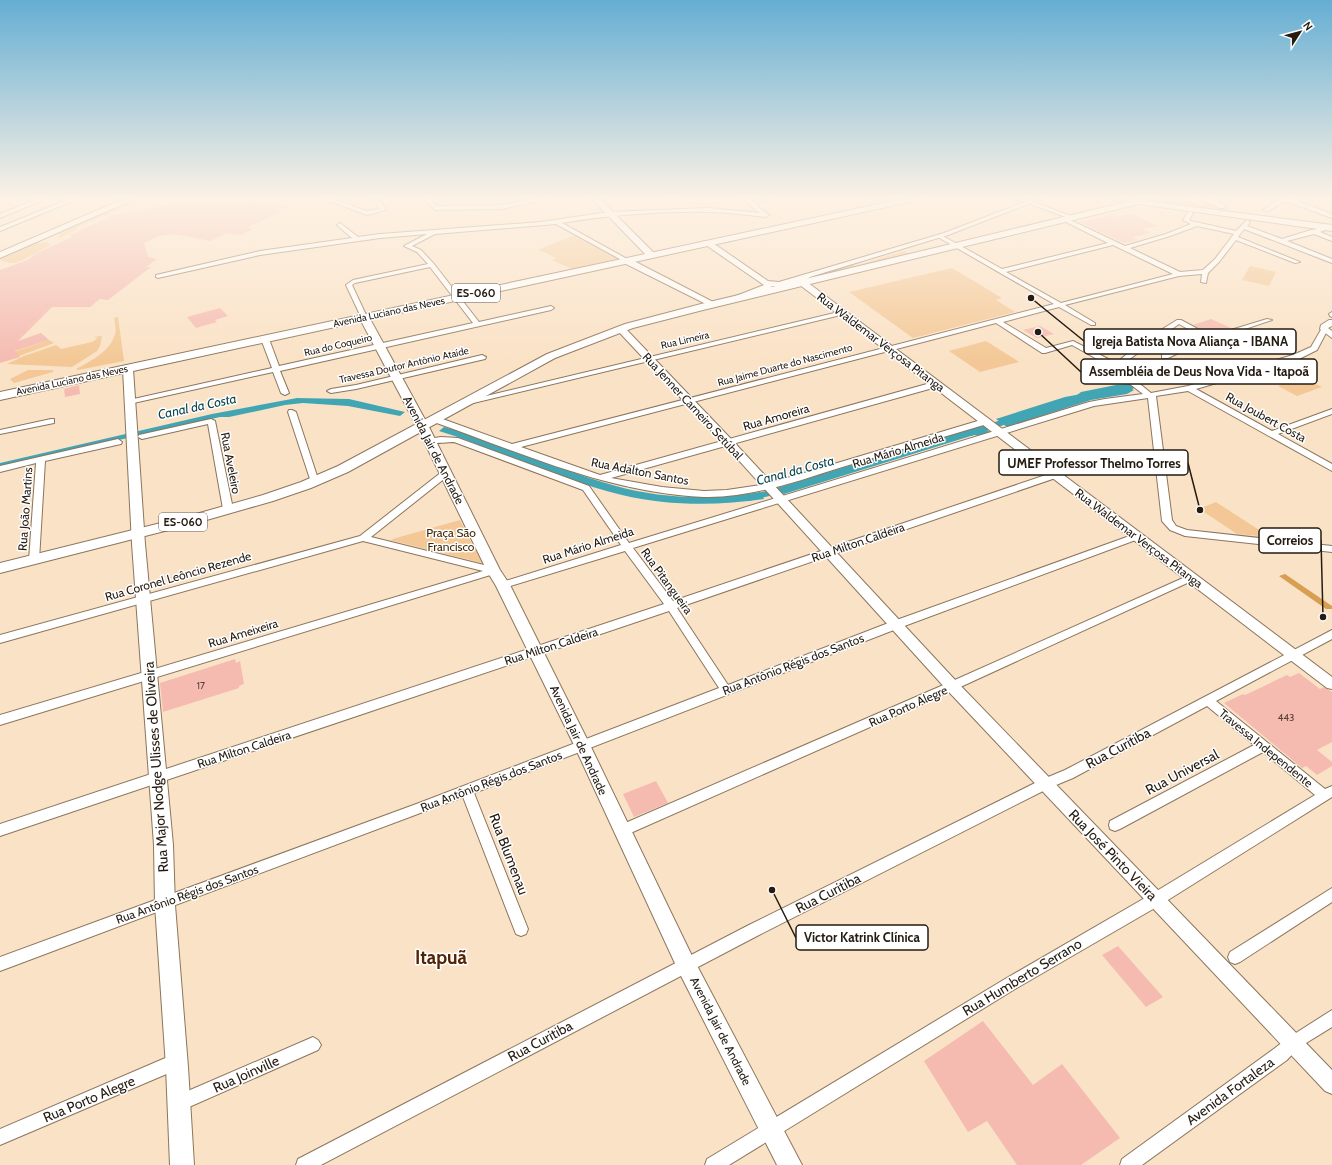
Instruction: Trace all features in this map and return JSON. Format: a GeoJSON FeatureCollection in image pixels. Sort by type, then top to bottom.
{"type":"FeatureCollection","features":[{"type":"Feature","properties":{"kind":"main road","name":"Avenida Luciano das Neves"},"geometry":{"type":"LineString","coordinates":[[0,396],[663,252]]}},
{"type":"Feature","properties":{"kind":"main road","name":"ES-060"},"geometry":{"type":"LineString","coordinates":[[0,568],[228,509],[315,482],[343,469],[552,356],[646,320],[739,298],[805,279],[929,252]]}},
{"type":"Feature","properties":{"kind":"main road","name":"Avenida Jair de Andrade"},"geometry":{"type":"LineString","coordinates":[[364,317],[397,378],[428,422],[430,441],[582,745],[686,965],[790,1165]]}},
{"type":"Feature","properties":{"kind":"main road","name":"Rua Major Nodge Ulisses de Oliveira"},"geometry":{"type":"LineString","coordinates":[[128,368],[129,402],[134,435],[138,533],[143,599],[164,839],[165,902],[180,1103],[182,1165]]}},
{"type":"Feature","properties":{"kind":"street"},"geometry":{"type":"LineString","coordinates":[[158,276],[264,252]]}},
{"type":"Feature","properties":{"kind":"street"},"geometry":{"type":"LineString","coordinates":[[419,252],[432,265],[477,324]]}},
{"type":"Feature","properties":{"kind":"street"},"geometry":{"type":"LineString","coordinates":[[613,252],[712,304]]}},
{"type":"Feature","properties":{"kind":"street"},"geometry":{"type":"LineString","coordinates":[[721,252],[766,283],[779,284],[805,279],[888,252]]}},
{"type":"Feature","properties":{"kind":"street"},"geometry":{"type":"LineString","coordinates":[[970,252],[1093,324]]}},
{"type":"Feature","properties":{"kind":"street"},"geometry":{"type":"LineString","coordinates":[[1002,271],[1077,252]]}},
{"type":"Feature","properties":{"kind":"street"},"geometry":{"type":"LineString","coordinates":[[1133,252],[1179,274]]}},
{"type":"Feature","properties":{"kind":"street"},"geometry":{"type":"LineString","coordinates":[[1204,282],[1205,272],[1216,264],[1224,252]]}},
{"type":"Feature","properties":{"kind":"street"},"geometry":{"type":"LineString","coordinates":[[1273,252],[1297,262]]}},
{"type":"Feature","properties":{"kind":"street"},"geometry":{"type":"LineString","coordinates":[[1311,252],[1332,261]]}},
{"type":"Feature","properties":{"kind":"street"},"geometry":{"type":"LineString","coordinates":[[364,317],[349,285],[354,282],[432,265]]}},
{"type":"Feature","properties":{"kind":"street","name":"Rua Jaime Duarte do Nascimento"},"geometry":{"type":"LineString","coordinates":[[511,447],[1179,274],[1205,272]]}},
{"type":"Feature","properties":{"kind":"street","name":"Rua Waldemar Verçosa Pitanga"},"geometry":{"type":"LineString","coordinates":[[805,279],[843,313],[985,423],[1138,536],[1332,684]]}},
{"type":"Feature","properties":{"kind":"street"},"geometry":{"type":"LineString","coordinates":[[739,298],[768,286],[766,283]]}},
{"type":"Feature","properties":{"kind":"street","name":"Rua do Coqueiro"},"geometry":{"type":"LineString","coordinates":[[129,402],[551,308]]}},
{"type":"Feature","properties":{"kind":"street","name":"Rua Limeira"},"geometry":{"type":"LineString","coordinates":[[462,404],[843,313]]}},
{"type":"Feature","properties":{"kind":"street"},"geometry":{"type":"LineString","coordinates":[[1165,356],[1184,346],[1269,320]]}},
{"type":"Feature","properties":{"kind":"street"},"geometry":{"type":"LineString","coordinates":[[1116,366],[1146,343],[1179,321],[1210,338]]}},
{"type":"Feature","properties":{"kind":"street"},"geometry":{"type":"LineString","coordinates":[[997,322],[1045,351],[1073,343],[1116,366],[1121,373],[1150,395],[1154,401],[1166,521],[1173,528],[1185,533],[1332,549]]}},
{"type":"Feature","properties":{"kind":"street"},"geometry":{"type":"LineString","coordinates":[[1332,322],[1324,327],[1324,329],[1332,335]]}},
{"type":"Feature","properties":{"kind":"street","name":"Rua Jenner Carneiro Setúbal"},"geometry":{"type":"LineString","coordinates":[[621,329],[728,442],[895,625]]}},
{"type":"Feature","properties":{"kind":"street","name":"Rua Mário Almeida"},"geometry":{"type":"LineString","coordinates":[[503,586],[626,546],[773,493],[998,432],[1092,404],[1189,388],[1296,357],[1314,348],[1324,329]]}},
{"type":"Feature","properties":{"kind":"street"},"geometry":{"type":"LineString","coordinates":[[265,339],[285,393]]}},
{"type":"Feature","properties":{"kind":"street","name":"Travessa Doutor Antônio Ataíde"},"geometry":{"type":"LineString","coordinates":[[331,391],[397,378],[482,357]]}},
{"type":"Feature","properties":{"kind":"street","name":"Rua Amoreira"},"geometry":{"type":"LineString","coordinates":[[599,478],[936,384]]}},
{"type":"Feature","properties":{"kind":"street","name":"Rua Joubert Costa"},"geometry":{"type":"LineString","coordinates":[[1189,388],[1332,468]]}},
{"type":"Feature","properties":{"kind":"street"},"geometry":{"type":"LineString","coordinates":[[1271,434],[1332,411]]}},
{"type":"Feature","properties":{"kind":"street"},"geometry":{"type":"LineString","coordinates":[[292,412],[315,482]]}},
{"type":"Feature","properties":{"kind":"street"},"geometry":{"type":"LineString","coordinates":[[0,432],[51,421]]}},
{"type":"Feature","properties":{"kind":"street","name":"Rua Aveleiro"},"geometry":{"type":"LineString","coordinates":[[134,435],[211,421],[228,509]]}},
{"type":"Feature","properties":{"kind":"street","name":"Rua Adalton Santos"},"geometry":{"type":"LineString","coordinates":[[428,422],[511,447],[599,478],[684,493],[773,493],[985,423]]}},
{"type":"Feature","properties":{"kind":"street","name":"Rua Pitangueira"},"geometry":{"type":"LineString","coordinates":[[430,441],[441,439],[455,440],[579,485],[586,489],[671,606],[726,690]]}},
{"type":"Feature","properties":{"kind":"street"},"geometry":{"type":"LineString","coordinates":[[0,469],[118,442]]}},
{"type":"Feature","properties":{"kind":"street","name":"Rua Milton Caldeira"},"geometry":{"type":"LineString","coordinates":[[0,830],[671,606],[827,552],[1056,476],[1102,459]]}},
{"type":"Feature","properties":{"kind":"street","name":"Rua João Martins"},"geometry":{"type":"LineString","coordinates":[[34,560],[41,460]]}},
{"type":"Feature","properties":{"kind":"street","name":"Rua Coronel Leôncio Rezende"},"geometry":{"type":"LineString","coordinates":[[0,639],[363,538],[446,473]]}},
{"type":"Feature","properties":{"kind":"street","name":"Rua Antônio Régis dos Santos"},"geometry":{"type":"LineString","coordinates":[[0,964],[467,790],[895,625],[1138,536]]}},
{"type":"Feature","properties":{"kind":"street","name":"Rua Coronel Leôncio Rezende"},"geometry":{"type":"LineString","coordinates":[[363,538],[494,571]]}},
{"type":"Feature","properties":{"kind":"street","name":"Rua Ameixeira"},"geometry":{"type":"LineString","coordinates":[[0,720],[494,571]]}},
{"type":"Feature","properties":{"kind":"street","name":"Rua Porto Alegre"},"geometry":{"type":"LineString","coordinates":[[622,831],[952,686],[1192,577]]}},
{"type":"Feature","properties":{"kind":"street","name":"Rua José Pinto Vieira"},"geometry":{"type":"LineString","coordinates":[[895,625],[1155,900],[1332,1084]]}},
{"type":"Feature","properties":{"kind":"street","name":"Rua Curitiba"},"geometry":{"type":"LineString","coordinates":[[304,1165],[686,965],[1045,784],[1069,774],[1332,634]]}},
{"type":"Feature","properties":{"kind":"street","name":"Travessa Independente"},"geometry":{"type":"LineString","coordinates":[[1208,700],[1263,746],[1328,793]]}},
{"type":"Feature","properties":{"kind":"street","name":"Rua Universal"},"geometry":{"type":"LineString","coordinates":[[1114,825],[1263,746]]}},
{"type":"Feature","properties":{"kind":"street","name":"Rua Blumenau"},"geometry":{"type":"LineString","coordinates":[[467,790],[521,929]]}},
{"type":"Feature","properties":{"kind":"street","name":"Rua Humberto Serrano"},"geometry":{"type":"LineString","coordinates":[[713,1165],[1010,984],[1155,900],[1328,793]]}},
{"type":"Feature","properties":{"kind":"street"},"geometry":{"type":"LineString","coordinates":[[1235,957],[1332,894]]}},
{"type":"Feature","properties":{"kind":"street","name":"Avenida Fortaleza"},"geometry":{"type":"LineString","coordinates":[[1128,1165],[1281,1054],[1293,1043],[1332,1018]]}},
{"type":"Feature","properties":{"kind":"street","name":"Rua Joinville"},"geometry":{"type":"LineString","coordinates":[[180,1103],[312,1044]]}},
{"type":"Feature","properties":{"kind":"street","name":"Rua Porto Alegre"},"geometry":{"type":"LineString","coordinates":[[0,1137],[177,1061]]}},
{"type":"Feature","properties":{"kind":"green space"},"geometry":{"type":"Polygon","coordinates":[[[15,252],[37,252],[13,263],[0,260],[15,252]]]}},
{"type":"Feature","properties":{"kind":"green space"},"geometry":{"type":"Polygon","coordinates":[[[544,252],[608,252],[616,257],[616,259],[572,269],[552,260],[557,258],[544,252]]]}},
{"type":"Feature","properties":{"kind":"green space"},"geometry":{"type":"Polygon","coordinates":[[[900,252],[910,254],[808,280],[815,275],[853,264],[855,266],[900,252]]]}},
{"type":"Feature","properties":{"kind":"green space"},"geometry":{"type":"Polygon","coordinates":[[[1250,266],[1276,272],[1269,286],[1242,280],[1250,266]]]}},
{"type":"Feature","properties":{"kind":"green space"},"geometry":{"type":"Polygon","coordinates":[[[952,268],[1002,298],[996,300],[1015,312],[913,338],[849,292],[952,268]]]}},
{"type":"Feature","properties":{"kind":"green space"},"geometry":{"type":"Polygon","coordinates":[[[118,317],[124,361],[78,370],[76,369],[98,356],[108,347],[115,335],[116,328],[114,318],[118,317]]]}},
{"type":"Feature","properties":{"kind":"green space"},"geometry":{"type":"Polygon","coordinates":[[[102,336],[100,346],[97,351],[72,367],[7,364],[24,356],[56,345],[61,349],[92,342],[98,338],[93,337],[102,336]]]}},
{"type":"Feature","properties":{"kind":"green space"},"geometry":{"type":"Polygon","coordinates":[[[49,340],[54,343],[19,356],[14,352],[49,340]]]}},
{"type":"Feature","properties":{"kind":"green space"},"geometry":{"type":"Polygon","coordinates":[[[986,341],[1019,362],[980,372],[949,351],[986,341]]]}},
{"type":"Feature","properties":{"kind":"green space"},"geometry":{"type":"Polygon","coordinates":[[[28,370],[53,370],[53,372],[14,383],[10,379],[28,370]]]}},
{"type":"Feature","properties":{"kind":"green space"},"geometry":{"type":"Polygon","coordinates":[[[1302,377],[1322,387],[1297,396],[1278,386],[1302,377]]]}},
{"type":"Feature","properties":{"kind":"green space"},"geometry":{"type":"Polygon","coordinates":[[[1216,502],[1270,537],[1237,534],[1201,510],[1201,508],[1216,502]]]}},
{"type":"Feature","properties":{"kind":"green space","name":"Praça São Francisco"},"geometry":{"type":"Polygon","coordinates":[[[460,520],[482,563],[390,540],[396,538],[460,520]]]}},
{"type":"Feature","properties":{"kind":"shaded area"},"geometry":{"type":"Polygon","coordinates":[[[1285,574],[1332,606],[1332,609],[1326,609],[1279,576],[1285,574]]]}},
{"type":"Feature","properties":{"kind":"water"},"geometry":{"type":"Polygon","coordinates":[[[1125,385],[1134,390],[1127,394],[1091,400],[1007,427],[996,419],[1065,397],[1092,392],[1108,391],[1125,385]]]}},
{"type":"Feature","properties":{"kind":"water"},"geometry":{"type":"Polygon","coordinates":[[[297,398],[349,399],[405,412],[400,416],[348,406],[303,403],[285,405],[229,417],[220,417],[0,467],[0,463],[212,414],[297,398]]]}},
{"type":"Feature","properties":{"kind":"water"},"geometry":{"type":"Polygon","coordinates":[[[978,426],[990,432],[979,436],[974,435],[784,494],[777,488],[978,426]]]}},
{"type":"Feature","properties":{"kind":"water"},"geometry":{"type":"Polygon","coordinates":[[[444,427],[488,440],[573,472],[616,486],[652,494],[688,497],[742,495],[760,492],[764,499],[729,503],[693,504],[640,499],[622,495],[576,481],[439,431],[444,427]]]}},
{"type":"Feature","properties":{"kind":"building"},"geometry":{"type":"Polygon","coordinates":[[[39,252],[147,252],[148,257],[157,259],[146,267],[151,267],[108,300],[100,299],[90,307],[52,307],[18,341],[41,333],[49,340],[15,351],[20,357],[0,363],[0,270],[28,260],[39,252]]]}},
{"type":"Feature","properties":{"kind":"building"},"geometry":{"type":"Polygon","coordinates":[[[220,308],[228,316],[215,320],[217,322],[196,328],[187,317],[220,308]]]}},
{"type":"Feature","properties":{"kind":"building"},"geometry":{"type":"Polygon","coordinates":[[[1211,319],[1231,328],[1211,334],[1193,325],[1211,319]]]}},
{"type":"Feature","properties":{"kind":"building"},"geometry":{"type":"Polygon","coordinates":[[[1040,326],[1054,334],[1037,338],[1023,330],[1040,326]]]}},
{"type":"Feature","properties":{"kind":"building"},"geometry":{"type":"Polygon","coordinates":[[[79,385],[80,394],[65,397],[64,389],[79,385]]]}},
{"type":"Feature","properties":{"kind":"building"},"geometry":{"type":"Polygon","coordinates":[[[235,659],[236,663],[240,661],[244,684],[239,686],[239,688],[163,712],[160,683],[235,659]]]}},
{"type":"Feature","properties":{"kind":"building"},"geometry":{"type":"Polygon","coordinates":[[[1299,673],[1320,689],[1324,687],[1332,692],[1332,742],[1317,750],[1332,762],[1332,766],[1317,775],[1306,766],[1302,768],[1224,703],[1243,694],[1245,695],[1287,675],[1290,677],[1299,673]]]}},
{"type":"Feature","properties":{"kind":"building"},"geometry":{"type":"Polygon","coordinates":[[[656,781],[668,803],[634,817],[623,794],[656,781]]]}},
{"type":"Feature","properties":{"kind":"building"},"geometry":{"type":"Polygon","coordinates":[[[1118,946],[1163,997],[1146,1007],[1102,955],[1118,946]]]}},
{"type":"Feature","properties":{"kind":"building"},"geometry":{"type":"Polygon","coordinates":[[[983,1021],[1033,1085],[1062,1064],[1120,1138],[1081,1165],[1017,1165],[987,1121],[968,1132],[924,1061],[983,1021]]]}},
{"type":"Feature","properties":{"kind":"waterway","name":"Canal da Costa"},"geometry":{"type":"LineString","coordinates":[[1081,395],[1116,388],[1130,387]]}},
{"type":"Feature","properties":{"kind":"waterway","name":"Canal da Costa"},"geometry":{"type":"LineString","coordinates":[[971,433],[1016,418]]}},
{"type":"Feature","properties":{"kind":"waterway","name":"Canal da Costa"},"geometry":{"type":"LineString","coordinates":[[749,498],[783,490]]}},
{"type":"Feature","properties":{"kind":"place","name":"Igreja Batista Nova Aliança - IBANA"},"geometry":{"type":"Point","coordinates":[1031,298]}},
{"type":"Feature","properties":{"kind":"place","name":"Assembléia de Deus Nova Vida - Itapoã"},"geometry":{"type":"Point","coordinates":[1038,332]}},
{"type":"Feature","properties":{"kind":"place","name":"UMEF Professor Thelmo Torres"},"geometry":{"type":"Point","coordinates":[1200,510]}},
{"type":"Feature","properties":{"kind":"place","name":"Correios"},"geometry":{"type":"Point","coordinates":[1323,617]}},
{"type":"Feature","properties":{"kind":"place","name":"Victor Katrink Clínica"},"geometry":{"type":"Point","coordinates":[772,890]}},
{"type":"Feature","properties":{"kind":"district","name":"Itapuã"},"geometry":{"type":"Point","coordinates":[441,957]}}]}
